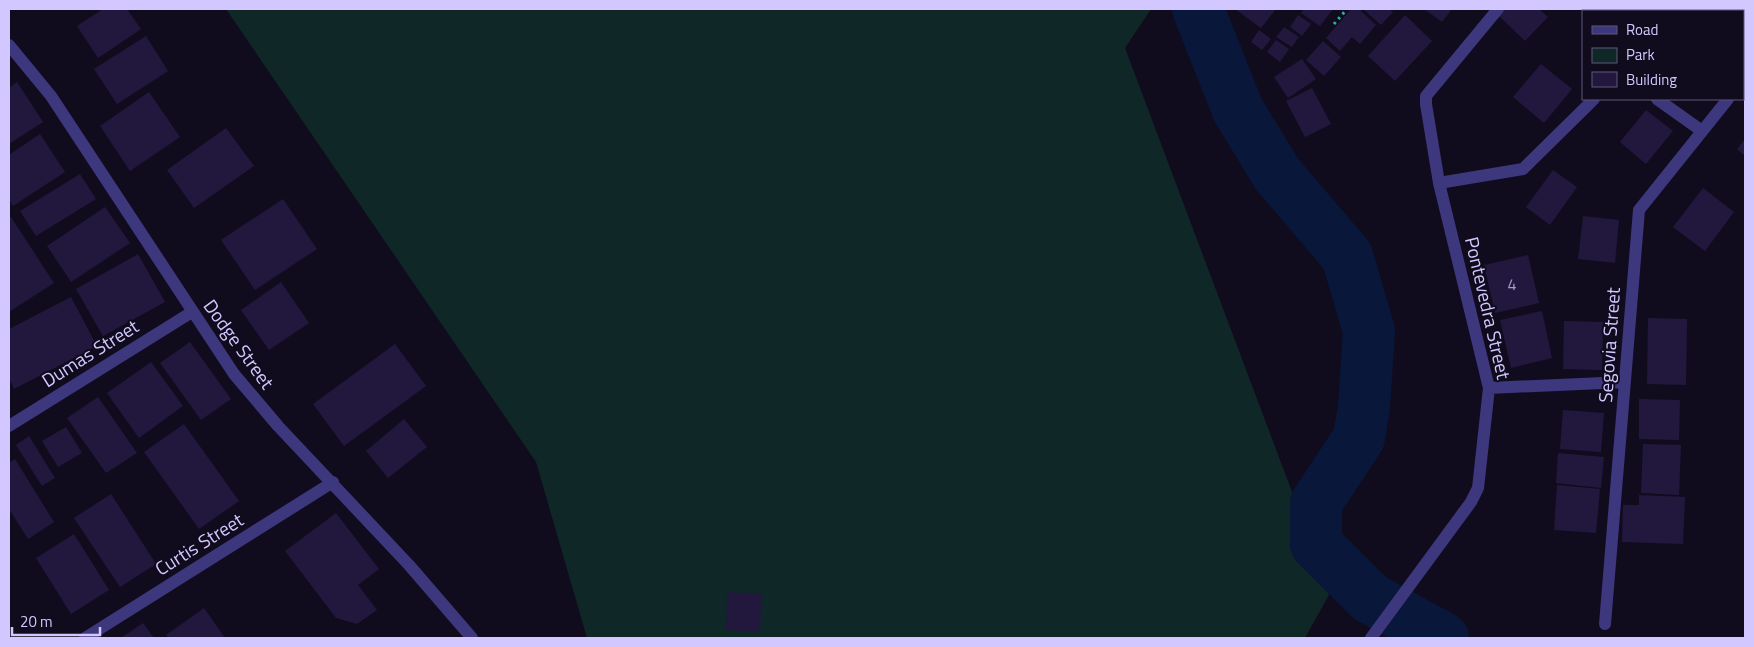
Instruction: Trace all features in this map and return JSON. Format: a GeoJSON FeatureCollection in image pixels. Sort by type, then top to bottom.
{"type":"FeatureCollection","features":[{"type":"Feature","properties":{"kind":"street","name":"Pontevedra Street"},"geometry":{"type":"LineString","coordinates":[[1371,638],[1411,581],[1471,502],[1478,488],[1489,388],[1439,183],[1426,96],[1498,9]]}},
{"type":"Feature","properties":{"kind":"street","name":"Dodge Street"},"geometry":{"type":"LineString","coordinates":[[9,45],[50,96],[234,374],[278,426],[332,482],[472,638]]}},
{"type":"Feature","properties":{"kind":"street"},"geometry":{"type":"LineString","coordinates":[[1439,183],[1524,169],[1593,100]]}},
{"type":"Feature","properties":{"kind":"street"},"geometry":{"type":"LineString","coordinates":[[1658,100],[1702,131]]}},
{"type":"Feature","properties":{"kind":"street","name":"Segovia Street"},"geometry":{"type":"LineString","coordinates":[[1605,624],[1639,210],[1727,100]]}},
{"type":"Feature","properties":{"kind":"street","name":"Dumas Street"},"geometry":{"type":"LineString","coordinates":[[9,424],[192,312]]}},
{"type":"Feature","properties":{"kind":"street"},"geometry":{"type":"LineString","coordinates":[[1489,388],[1625,382]]}},
{"type":"Feature","properties":{"kind":"street","name":"Curtis Street"},"geometry":{"type":"LineString","coordinates":[[86,638],[332,482]]}},
{"type":"Feature","properties":{"kind":"path"},"geometry":{"type":"LineString","coordinates":[[1334,24],[1347,9]]}},
{"type":"Feature","properties":{"kind":"green space"},"geometry":{"type":"Polygon","coordinates":[[[226,9],[1151,9],[1125,48],[1330,593],[1305,638],[587,638],[536,462],[226,9]]]}},
{"type":"Feature","properties":{"kind":"building"},"geometry":{"type":"Polygon","coordinates":[[[103,9],[127,9],[141,29],[98,58],[77,26],[103,9]]]}},
{"type":"Feature","properties":{"kind":"building"},"geometry":{"type":"Polygon","coordinates":[[[1235,9],[1276,9],[1261,28],[1235,9]]]}},
{"type":"Feature","properties":{"kind":"building"},"geometry":{"type":"Polygon","coordinates":[[[1304,9],[1333,9],[1320,26],[1301,13],[1304,9]]]}},
{"type":"Feature","properties":{"kind":"building"},"geometry":{"type":"Polygon","coordinates":[[[1351,9],[1359,9],[1376,25],[1360,44],[1352,37],[1340,51],[1326,38],[1351,9]]]}},
{"type":"Feature","properties":{"kind":"building"},"geometry":{"type":"Polygon","coordinates":[[[1363,9],[1389,9],[1393,12],[1381,25],[1363,9]]]}},
{"type":"Feature","properties":{"kind":"building"},"geometry":{"type":"Polygon","coordinates":[[[1424,9],[1452,9],[1442,22],[1424,9]]]}},
{"type":"Feature","properties":{"kind":"building"},"geometry":{"type":"Polygon","coordinates":[[[1500,9],[1539,9],[1548,17],[1525,41],[1496,13],[1500,9]]]}},
{"type":"Feature","properties":{"kind":"building"},"geometry":{"type":"Polygon","coordinates":[[[1298,15],[1311,24],[1302,36],[1290,27],[1298,15]]]}},
{"type":"Feature","properties":{"kind":"building"},"geometry":{"type":"Polygon","coordinates":[[[1405,15],[1432,41],[1395,81],[1368,56],[1405,15]]]}},
{"type":"Feature","properties":{"kind":"building"},"geometry":{"type":"Polygon","coordinates":[[[1284,27],[1299,37],[1292,47],[1276,37],[1284,27]]]}},
{"type":"Feature","properties":{"kind":"building"},"geometry":{"type":"Polygon","coordinates":[[[1259,30],[1271,39],[1262,50],[1251,42],[1259,30]]]}},
{"type":"Feature","properties":{"kind":"building"},"geometry":{"type":"Polygon","coordinates":[[[146,36],[168,71],[117,104],[94,69],[146,36]]]}},
{"type":"Feature","properties":{"kind":"building"},"geometry":{"type":"Polygon","coordinates":[[[1276,40],[1289,49],[1280,62],[1267,52],[1276,40]]]}},
{"type":"Feature","properties":{"kind":"building"},"geometry":{"type":"Polygon","coordinates":[[[1323,41],[1341,57],[1324,76],[1306,60],[1323,41]]]}},
{"type":"Feature","properties":{"kind":"building"},"geometry":{"type":"Polygon","coordinates":[[[1302,59],[1316,79],[1288,98],[1274,77],[1302,59]]]}},
{"type":"Feature","properties":{"kind":"building"},"geometry":{"type":"Polygon","coordinates":[[[1541,64],[1572,89],[1544,123],[1513,97],[1541,64]]]}},
{"type":"Feature","properties":{"kind":"building"},"geometry":{"type":"Polygon","coordinates":[[[17,82],[43,122],[9,144],[9,88],[17,82]]]}},
{"type":"Feature","properties":{"kind":"building"},"geometry":{"type":"Polygon","coordinates":[[[1312,88],[1331,124],[1305,137],[1286,101],[1312,88]]]}},
{"type":"Feature","properties":{"kind":"building"},"geometry":{"type":"Polygon","coordinates":[[[149,92],[180,137],[130,171],[100,126],[149,92]]]}},
{"type":"Feature","properties":{"kind":"building"},"geometry":{"type":"Polygon","coordinates":[[[1646,110],[1673,131],[1646,164],[1620,142],[1646,110]]]}},
{"type":"Feature","properties":{"kind":"building"},"geometry":{"type":"Polygon","coordinates":[[[226,128],[254,166],[194,208],[167,170],[226,128]]]}},
{"type":"Feature","properties":{"kind":"building"},"geometry":{"type":"Polygon","coordinates":[[[40,134],[65,172],[13,206],[9,199],[9,155],[40,134]]]}},
{"type":"Feature","properties":{"kind":"building"},"geometry":{"type":"Polygon","coordinates":[[[1745,139],[1745,156],[1737,149],[1745,139]]]}},
{"type":"Feature","properties":{"kind":"building"},"geometry":{"type":"Polygon","coordinates":[[[1553,170],[1577,187],[1550,225],[1526,207],[1553,170]]]}},
{"type":"Feature","properties":{"kind":"building"},"geometry":{"type":"Polygon","coordinates":[[[80,174],[96,199],[36,236],[20,211],[80,174]]]}},
{"type":"Feature","properties":{"kind":"building"},"geometry":{"type":"Polygon","coordinates":[[[1703,188],[1734,212],[1705,251],[1673,227],[1703,188]]]}},
{"type":"Feature","properties":{"kind":"building"},"geometry":{"type":"Polygon","coordinates":[[[283,199],[317,249],[255,290],[221,240],[283,199]]]}},
{"type":"Feature","properties":{"kind":"building"},"geometry":{"type":"Polygon","coordinates":[[[105,207],[130,243],[71,282],[47,246],[105,207]]]}},
{"type":"Feature","properties":{"kind":"building"},"geometry":{"type":"Polygon","coordinates":[[[1583,216],[1619,220],[1615,263],[1578,259],[1583,216]]]}},
{"type":"Feature","properties":{"kind":"building"},"geometry":{"type":"Polygon","coordinates":[[[11,217],[54,283],[9,312],[9,218],[11,217]]]}},
{"type":"Feature","properties":{"kind":"building"},"geometry":{"type":"Polygon","coordinates":[[[138,254],[165,302],[103,336],[76,289],[138,254]]]}},
{"type":"Feature","properties":{"kind":"building"},"geometry":{"type":"Polygon","coordinates":[[[1528,255],[1539,303],[1495,313],[1484,265],[1528,255]]]}},
{"type":"Feature","properties":{"kind":"building"},"geometry":{"type":"Polygon","coordinates":[[[281,282],[309,323],[269,350],[241,310],[281,282]]]}},
{"type":"Feature","properties":{"kind":"building"},"geometry":{"type":"Polygon","coordinates":[[[71,297],[97,346],[14,389],[9,378],[9,329],[71,297]]]}},
{"type":"Feature","properties":{"kind":"building"},"geometry":{"type":"Polygon","coordinates":[[[1542,311],[1552,358],[1511,368],[1500,320],[1542,311]]]}},
{"type":"Feature","properties":{"kind":"building"},"geometry":{"type":"Polygon","coordinates":[[[1648,318],[1687,319],[1686,385],[1647,384],[1648,318]]]}},
{"type":"Feature","properties":{"kind":"building"},"geometry":{"type":"Polygon","coordinates":[[[1564,321],[1603,322],[1602,370],[1563,369],[1564,321]]]}},
{"type":"Feature","properties":{"kind":"building"},"geometry":{"type":"Polygon","coordinates":[[[190,342],[231,399],[201,420],[160,363],[190,342]]]}},
{"type":"Feature","properties":{"kind":"building"},"geometry":{"type":"Polygon","coordinates":[[[395,344],[426,386],[344,446],[313,404],[395,344]]]}},
{"type":"Feature","properties":{"kind":"building"},"geometry":{"type":"Polygon","coordinates":[[[151,362],[183,406],[139,438],[107,393],[151,362]]]}},
{"type":"Feature","properties":{"kind":"building"},"geometry":{"type":"Polygon","coordinates":[[[98,397],[137,453],[106,473],[67,418],[98,397]]]}},
{"type":"Feature","properties":{"kind":"building"},"geometry":{"type":"Polygon","coordinates":[[[1639,399],[1680,400],[1679,440],[1639,439],[1639,399]]]}},
{"type":"Feature","properties":{"kind":"building"},"geometry":{"type":"Polygon","coordinates":[[[1563,410],[1604,413],[1601,452],[1560,449],[1563,410]]]}},
{"type":"Feature","properties":{"kind":"building"},"geometry":{"type":"Polygon","coordinates":[[[404,419],[427,447],[388,478],[366,451],[404,419]]]}},
{"type":"Feature","properties":{"kind":"building"},"geometry":{"type":"Polygon","coordinates":[[[184,424],[239,501],[199,529],[144,452],[184,424]]]}},
{"type":"Feature","properties":{"kind":"building"},"geometry":{"type":"Polygon","coordinates":[[[66,427],[82,453],[58,467],[42,441],[66,427]]]}},
{"type":"Feature","properties":{"kind":"building"},"geometry":{"type":"Polygon","coordinates":[[[29,436],[55,478],[42,486],[16,445],[29,436]]]}},
{"type":"Feature","properties":{"kind":"building"},"geometry":{"type":"Polygon","coordinates":[[[1643,444],[1681,445],[1679,495],[1641,493],[1643,444]]]}},
{"type":"Feature","properties":{"kind":"building"},"geometry":{"type":"Polygon","coordinates":[[[1558,453],[1604,457],[1601,488],[1556,483],[1558,453]]]}},
{"type":"Feature","properties":{"kind":"building"},"geometry":{"type":"Polygon","coordinates":[[[15,459],[54,522],[28,539],[9,509],[9,463],[15,459]]]}},
{"type":"Feature","properties":{"kind":"building"},"geometry":{"type":"Polygon","coordinates":[[[1557,485],[1600,489],[1596,533],[1554,530],[1557,485]]]}},
{"type":"Feature","properties":{"kind":"building"},"geometry":{"type":"Polygon","coordinates":[[[111,494],[156,564],[120,587],[74,518],[111,494]]]}},
{"type":"Feature","properties":{"kind":"building"},"geometry":{"type":"Polygon","coordinates":[[[1639,495],[1685,497],[1683,544],[1622,542],[1623,505],[1639,505],[1639,495]]]}},
{"type":"Feature","properties":{"kind":"building"},"geometry":{"type":"Polygon","coordinates":[[[336,513],[379,569],[358,585],[377,610],[357,624],[336,618],[285,551],[336,513]]]}},
{"type":"Feature","properties":{"kind":"building"},"geometry":{"type":"Polygon","coordinates":[[[74,534],[109,590],[71,614],[36,558],[74,534]]]}},
{"type":"Feature","properties":{"kind":"building"},"geometry":{"type":"Polygon","coordinates":[[[727,592],[762,594],[760,632],[726,630],[727,592]]]}},
{"type":"Feature","properties":{"kind":"building"},"geometry":{"type":"Polygon","coordinates":[[[204,608],[225,638],[169,638],[166,635],[204,608]]]}},
{"type":"Feature","properties":{"kind":"building"},"geometry":{"type":"Polygon","coordinates":[[[143,623],[154,638],[121,638],[143,623]]]}},
{"type":"Feature","properties":{"kind":"waterway"},"geometry":{"type":"LineString","coordinates":[[1198,9],[1238,110],[1277,174],[1347,256],[1369,331],[1364,407],[1359,438],[1316,503],[1316,544],[1370,598],[1443,638]]}}]}
